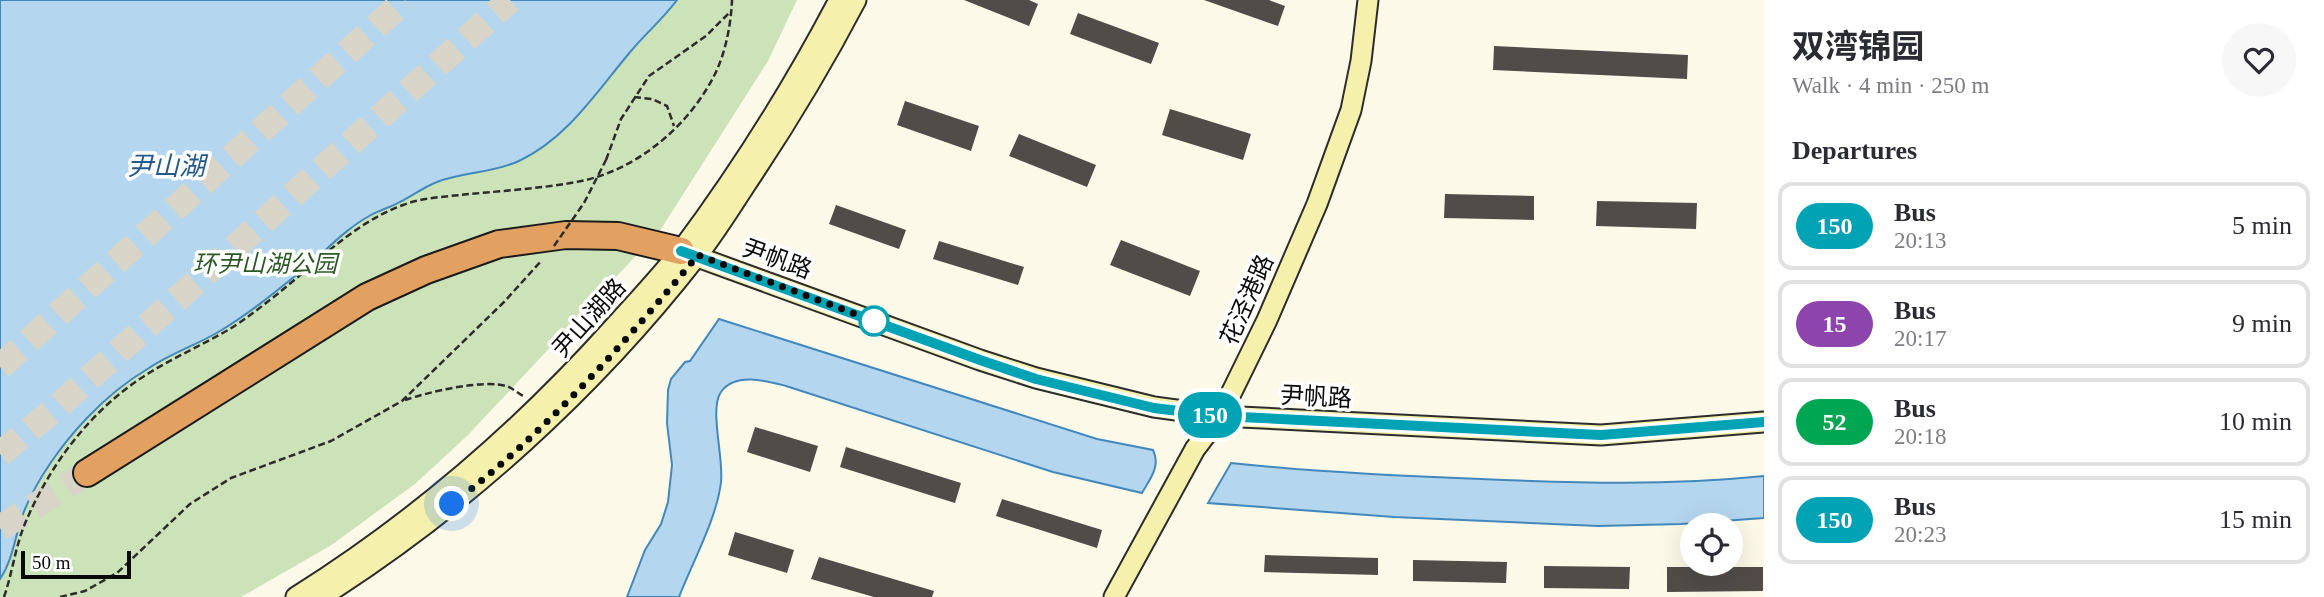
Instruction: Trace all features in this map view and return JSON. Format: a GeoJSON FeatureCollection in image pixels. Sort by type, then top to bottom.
{"type":"FeatureCollection","features":[{"type":"Feature","properties":{"kind":"highway"},"geometry":{"type":"LineString","coordinates":[[87,473],[367,297],[426,270],[499,244],[566,236],[618,236],[689,253]]}},
{"type":"Feature","properties":{"kind":"street","name":"尹山湖路"},"geometry":{"type":"LineString","coordinates":[[296,597],[381,540],[452,486],[538,407],[689,253],[776,113],[839,0]]}},
{"type":"Feature","properties":{"kind":"street","name":"尹山湖路"},"geometry":{"type":"LineString","coordinates":[[321,597],[399,545],[470,490],[598,369],[790,119],[856,0]]}},
{"type":"Feature","properties":{"kind":"street","name":"花泾港路"},"geometry":{"type":"LineString","coordinates":[[1114,597],[1195,449],[1220,416],[1267,320],[1317,204],[1351,110],[1361,61],[1368,0]]}},
{"type":"Feature","properties":{"kind":"street","name":"尹帆路"},"geometry":{"type":"LineString","coordinates":[[689,253],[1036,379],[1154,408],[1220,416],[1601,435],[1764,422]]}},
{"type":"Feature","properties":{"kind":"path"},"geometry":{"type":"LineString","coordinates":[[4,597],[24,526],[47,481],[90,422],[122,393],[148,374],[229,329],[303,274],[346,236],[376,217],[405,204],[435,197],[578,182],[613,171],[640,157],[674,128],[697,103],[716,71],[732,0]]}},
{"type":"Feature","properties":{"kind":"path"},"geometry":{"type":"LineString","coordinates":[[402,401],[504,302],[554,246],[584,202],[606,160],[621,119],[649,76],[706,36],[731,11]]}},
{"type":"Feature","properties":{"kind":"path"},"geometry":{"type":"LineString","coordinates":[[635,97],[652,99],[667,106],[674,128]]}},
{"type":"Feature","properties":{"kind":"path"},"geometry":{"type":"LineString","coordinates":[[60,597],[85,591],[117,573],[190,504],[231,478],[331,441],[402,401],[432,391],[475,385],[508,386],[538,407]]}},
{"type":"Feature","properties":{"kind":"green space","name":"环尹山湖公园"},"geometry":{"type":"Polygon","coordinates":[[[0,0],[797,0],[768,61],[661,229],[468,435],[415,484],[330,546],[241,597],[0,597],[0,0]]]}},
{"type":"Feature","properties":{"kind":"water","name":"尹山湖"},"geometry":{"type":"Polygon","coordinates":[[[0,0],[677,0],[581,112],[552,140],[519,161],[437,182],[371,215],[344,233],[305,268],[242,317],[157,363],[109,397],[68,439],[42,476],[28,501],[11,556],[0,579],[0,0]]]}},
{"type":"Feature","properties":{"kind":"water"},"geometry":{"type":"Polygon","coordinates":[[[719,319],[1097,439],[1153,450],[1156,462],[1154,472],[1142,493],[1053,472],[786,386],[752,380],[734,382],[721,392],[716,410],[721,472],[719,496],[679,597],[627,597],[645,550],[661,524],[668,502],[672,465],[667,423],[671,379],[685,362],[690,361],[719,319]]]}},
{"type":"Feature","properties":{"kind":"water"},"geometry":{"type":"Polygon","coordinates":[[[1231,463],[1356,473],[1552,482],[1622,483],[1764,476],[1764,518],[1743,520],[1743,513],[1680,513],[1680,524],[1598,526],[1394,517],[1208,503],[1231,463]]]}},
{"type":"Feature","properties":{"kind":"building"},"geometry":{"type":"Polygon","coordinates":[[[964,0],[1029,0],[1038,4],[1029,26],[964,0]]]}},
{"type":"Feature","properties":{"kind":"building"},"geometry":{"type":"Polygon","coordinates":[[[1204,0],[1269,0],[1285,6],[1278,26],[1204,0]]]}},
{"type":"Feature","properties":{"kind":"building"},"geometry":{"type":"Polygon","coordinates":[[[1078,13],[1159,43],[1151,64],[1070,34],[1078,13]]]}},
{"type":"Feature","properties":{"kind":"building"},"geometry":{"type":"Polygon","coordinates":[[[1494,46],[1688,55],[1687,79],[1493,70],[1494,46]]]}},
{"type":"Feature","properties":{"kind":"building"},"geometry":{"type":"Polygon","coordinates":[[[905,101],[979,126],[971,151],[897,125],[905,101]]]}},
{"type":"Feature","properties":{"kind":"building"},"geometry":{"type":"Polygon","coordinates":[[[1170,109],[1251,134],[1243,160],[1162,135],[1170,109]]]}},
{"type":"Feature","properties":{"kind":"building"},"geometry":{"type":"Polygon","coordinates":[[[1019,134],[1096,165],[1087,187],[1009,156],[1019,134]]]}},
{"type":"Feature","properties":{"kind":"building"},"geometry":{"type":"Polygon","coordinates":[[[1445,194],[1534,196],[1534,220],[1444,218],[1445,194]]]}},
{"type":"Feature","properties":{"kind":"building"},"geometry":{"type":"Polygon","coordinates":[[[1597,201],[1697,203],[1696,229],[1596,226],[1597,201]]]}},
{"type":"Feature","properties":{"kind":"building"},"geometry":{"type":"Polygon","coordinates":[[[836,205],[906,230],[899,249],[829,224],[836,205]]]}},
{"type":"Feature","properties":{"kind":"building"},"geometry":{"type":"Polygon","coordinates":[[[1121,240],[1200,271],[1190,296],[1110,265],[1121,240]]]}},
{"type":"Feature","properties":{"kind":"building"},"geometry":{"type":"Polygon","coordinates":[[[939,241],[1024,267],[1018,285],[933,259],[939,241]]]}},
{"type":"Feature","properties":{"kind":"building"},"geometry":{"type":"Polygon","coordinates":[[[755,427],[818,446],[810,472],[747,452],[755,427]]]}},
{"type":"Feature","properties":{"kind":"building"},"geometry":{"type":"Polygon","coordinates":[[[846,447],[961,483],[955,503],[840,467],[846,447]]]}},
{"type":"Feature","properties":{"kind":"building"},"geometry":{"type":"Polygon","coordinates":[[[1002,499],[1102,530],[1097,548],[996,516],[1002,499]]]}},
{"type":"Feature","properties":{"kind":"building"},"geometry":{"type":"Polygon","coordinates":[[[735,532],[794,550],[787,573],[728,555],[735,532]]]}},
{"type":"Feature","properties":{"kind":"building"},"geometry":{"type":"Polygon","coordinates":[[[1265,555],[1378,558],[1378,575],[1264,572],[1265,555]]]}},
{"type":"Feature","properties":{"kind":"building"},"geometry":{"type":"Polygon","coordinates":[[[819,557],[934,591],[932,597],[874,597],[811,579],[819,557]]]}},
{"type":"Feature","properties":{"kind":"building"},"geometry":{"type":"Polygon","coordinates":[[[1413,560],[1507,562],[1506,583],[1413,581],[1413,560]]]}},
{"type":"Feature","properties":{"kind":"building"},"geometry":{"type":"Polygon","coordinates":[[[1544,566],[1630,567],[1629,589],[1544,588],[1544,566]]]}},
{"type":"Feature","properties":{"kind":"building"},"geometry":{"type":"Polygon","coordinates":[[[1667,567],[1680,567],[1680,576],[1743,576],[1743,567],[1763,567],[1763,591],[1667,592],[1667,567]]]}},
{"type":"Feature","properties":{"kind":"tunnel"},"geometry":{"type":"LineString","coordinates":[[0,367],[405,0]]}},
{"type":"Feature","properties":{"kind":"tunnel"},"geometry":{"type":"LineString","coordinates":[[0,454],[56,408],[510,0]]}},
{"type":"Feature","properties":{"kind":"tunnel"},"geometry":{"type":"LineString","coordinates":[[0,528],[87,473]]}},
{"type":"Feature","properties":{"kind":"bus line","name":"150"},"geometry":{"type":"LineString","coordinates":[[681,251],[1036,379],[1154,408],[1220,416],[1601,435],[1764,422]]}},
{"type":"Feature","properties":{"kind":"route"},"geometry":{"type":"LineString","coordinates":[[452,504],[531,435],[598,369],[698,255],[877,322],[874,321]]}}]}
